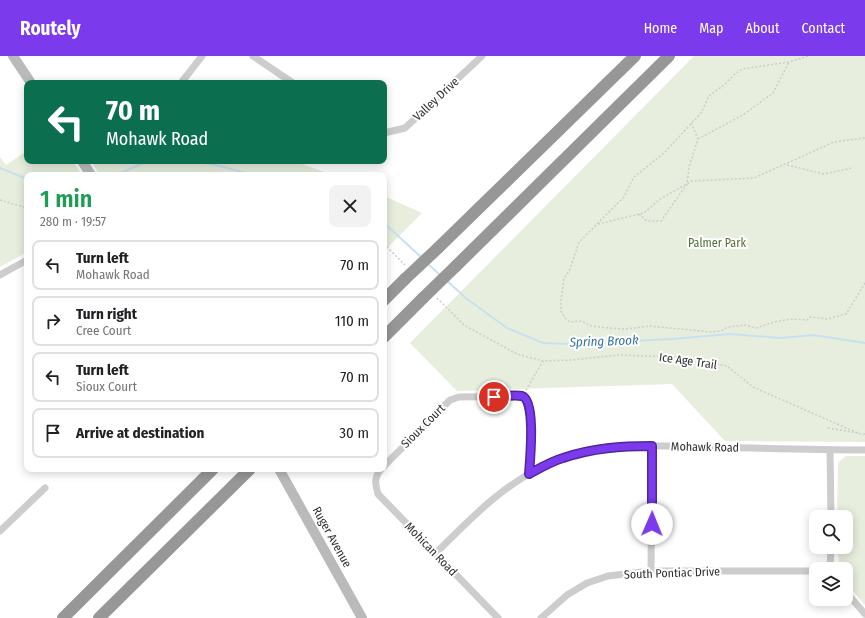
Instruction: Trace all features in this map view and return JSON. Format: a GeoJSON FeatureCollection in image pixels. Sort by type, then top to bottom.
{"type":"FeatureCollection","features":[{"type":"Feature","properties":{"kind":"highway"},"geometry":{"type":"LineString","coordinates":[[387,296],[406,273],[438,248],[635,56]]}},
{"type":"Feature","properties":{"kind":"highway"},"geometry":{"type":"LineString","coordinates":[[387,334],[429,297],[456,266],[669,56]]}},
{"type":"Feature","properties":{"kind":"highway"},"geometry":{"type":"LineString","coordinates":[[62,618],[210,472]]}},
{"type":"Feature","properties":{"kind":"highway"},"geometry":{"type":"LineString","coordinates":[[100,618],[247,472]]}},
{"type":"Feature","properties":{"kind":"street"},"geometry":{"type":"LineString","coordinates":[[13,56],[29,80]]}},
{"type":"Feature","properties":{"kind":"street"},"geometry":{"type":"LineString","coordinates":[[183,80],[202,56]]}},
{"type":"Feature","properties":{"kind":"street"},"geometry":{"type":"LineString","coordinates":[[253,56],[289,80]]}},
{"type":"Feature","properties":{"kind":"street","name":"Valley Drive"},"geometry":{"type":"LineString","coordinates":[[387,132],[405,128],[482,56]]}},
{"type":"Feature","properties":{"kind":"street"},"geometry":{"type":"LineString","coordinates":[[0,275],[24,262]]}},
{"type":"Feature","properties":{"kind":"street"},"geometry":{"type":"LineString","coordinates":[[522,396],[528,400],[531,411],[529,474]]}},
{"type":"Feature","properties":{"kind":"street","name":"Sioux Court"},"geometry":{"type":"LineString","coordinates":[[387,463],[450,400],[459,397],[522,396]]}},
{"type":"Feature","properties":{"kind":"street"},"geometry":{"type":"LineString","coordinates":[[651,571],[652,446]]}},
{"type":"Feature","properties":{"kind":"street","name":"Mohawk Road"},"geometry":{"type":"LineString","coordinates":[[435,554],[494,498],[529,474],[562,458],[585,451],[609,447],[652,446],[865,450]]}},
{"type":"Feature","properties":{"kind":"street"},"geometry":{"type":"LineString","coordinates":[[830,450],[831,510]]}},
{"type":"Feature","properties":{"kind":"street","name":"Ruger Avenue"},"geometry":{"type":"LineString","coordinates":[[281,472],[362,618]]}},
{"type":"Feature","properties":{"kind":"street","name":"Mohican Road"},"geometry":{"type":"LineString","coordinates":[[379,472],[376,476],[375,482],[378,494],[498,618]]}},
{"type":"Feature","properties":{"kind":"street"},"geometry":{"type":"LineString","coordinates":[[0,532],[45,488]]}},
{"type":"Feature","properties":{"kind":"street","name":"South Pontiac Drive"},"geometry":{"type":"LineString","coordinates":[[542,618],[567,595],[586,583],[608,576],[651,571],[809,571]]}},
{"type":"Feature","properties":{"kind":"street"},"geometry":{"type":"LineString","coordinates":[[853,600],[865,614]]}},
{"type":"Feature","properties":{"kind":"path"},"geometry":{"type":"LineString","coordinates":[[808,56],[789,62],[742,69],[709,96],[702,113],[691,122],[664,153],[634,177],[624,197],[579,242],[570,269],[564,279],[561,311],[565,318],[570,322],[581,321],[591,326],[609,328],[625,329],[649,326],[711,332],[746,325],[756,328],[774,322],[791,319],[807,320],[810,317],[827,319],[846,314],[865,282]]}},
{"type":"Feature","properties":{"kind":"path"},"geometry":{"type":"LineString","coordinates":[[698,139],[743,115],[773,93],[789,62]]}},
{"type":"Feature","properties":{"kind":"path"},"geometry":{"type":"LineString","coordinates":[[638,214],[647,221],[661,221],[687,184],[689,167],[698,139],[691,122]]}},
{"type":"Feature","properties":{"kind":"path"},"geometry":{"type":"LineString","coordinates":[[597,224],[644,213],[660,199],[692,182],[754,178],[787,165],[834,142],[865,138]]}},
{"type":"Feature","properties":{"kind":"path"},"geometry":{"type":"LineString","coordinates":[[787,165],[824,174],[852,168]]}},
{"type":"Feature","properties":{"kind":"path"},"geometry":{"type":"LineString","coordinates":[[0,200],[24,207]]}},
{"type":"Feature","properties":{"kind":"path"},"geometry":{"type":"LineString","coordinates":[[387,248],[406,273]]}},
{"type":"Feature","properties":{"kind":"path","name":"Ice Age Trail"},"geometry":{"type":"LineString","coordinates":[[429,297],[476,333],[517,354],[543,361],[571,360],[619,355],[676,357],[727,366],[753,386],[860,434],[865,434]]}},
{"type":"Feature","properties":{"kind":"path"},"geometry":{"type":"LineString","coordinates":[[522,396],[543,361]]}},
{"type":"Feature","properties":{"kind":"path"},"geometry":{"type":"LineString","coordinates":[[828,428],[860,434]]}},
{"type":"Feature","properties":{"kind":"green space","name":"Palmer Park"},"geometry":{"type":"Polygon","coordinates":[[[694,56],[865,56],[865,442],[725,441],[672,384],[457,391],[410,343],[694,56]]]}},
{"type":"Feature","properties":{"kind":"green space"},"geometry":{"type":"Polygon","coordinates":[[[24,153],[24,164],[75,164],[80,172],[24,172],[24,254],[0,267],[0,157],[6,165],[24,153]]]}},
{"type":"Feature","properties":{"kind":"green space"},"geometry":{"type":"Polygon","coordinates":[[[93,164],[302,164],[324,172],[98,172],[93,164]]]}},
{"type":"Feature","properties":{"kind":"green space"},"geometry":{"type":"Polygon","coordinates":[[[387,197],[422,213],[387,248],[387,197]]]}},
{"type":"Feature","properties":{"kind":"green space"},"geometry":{"type":"Polygon","coordinates":[[[846,456],[865,456],[865,605],[853,591],[853,562],[839,562],[838,554],[853,554],[853,510],[837,510],[839,462],[846,456]]]}},
{"type":"Feature","properties":{"kind":"waterway","name":"Spring Brook"},"geometry":{"type":"LineString","coordinates":[[123,172],[141,164]]}},
{"type":"Feature","properties":{"kind":"waterway","name":"Spring Brook"},"geometry":{"type":"LineString","coordinates":[[212,164],[242,172]]}},
{"type":"Feature","properties":{"kind":"waterway","name":"Spring Brook"},"geometry":{"type":"LineString","coordinates":[[0,168],[24,178]]}},
{"type":"Feature","properties":{"kind":"waterway","name":"Spring Brook"},"geometry":{"type":"LineString","coordinates":[[387,226],[421,257]]}},
{"type":"Feature","properties":{"kind":"waterway","name":"Spring Brook"},"geometry":{"type":"LineString","coordinates":[[427,263],[440,275]]}},
{"type":"Feature","properties":{"kind":"waterway","name":"Spring Brook"},"geometry":{"type":"LineString","coordinates":[[446,280],[467,299],[507,328],[543,343],[570,344],[672,339],[730,334],[781,338],[813,335],[865,343]]}},
{"type":"Feature","properties":{"kind":"route"},"geometry":{"type":"LineString","coordinates":[[494,397],[522,396],[528,400],[531,411],[529,474],[562,458],[585,451],[609,447],[652,446],[652,524]]}}]}
